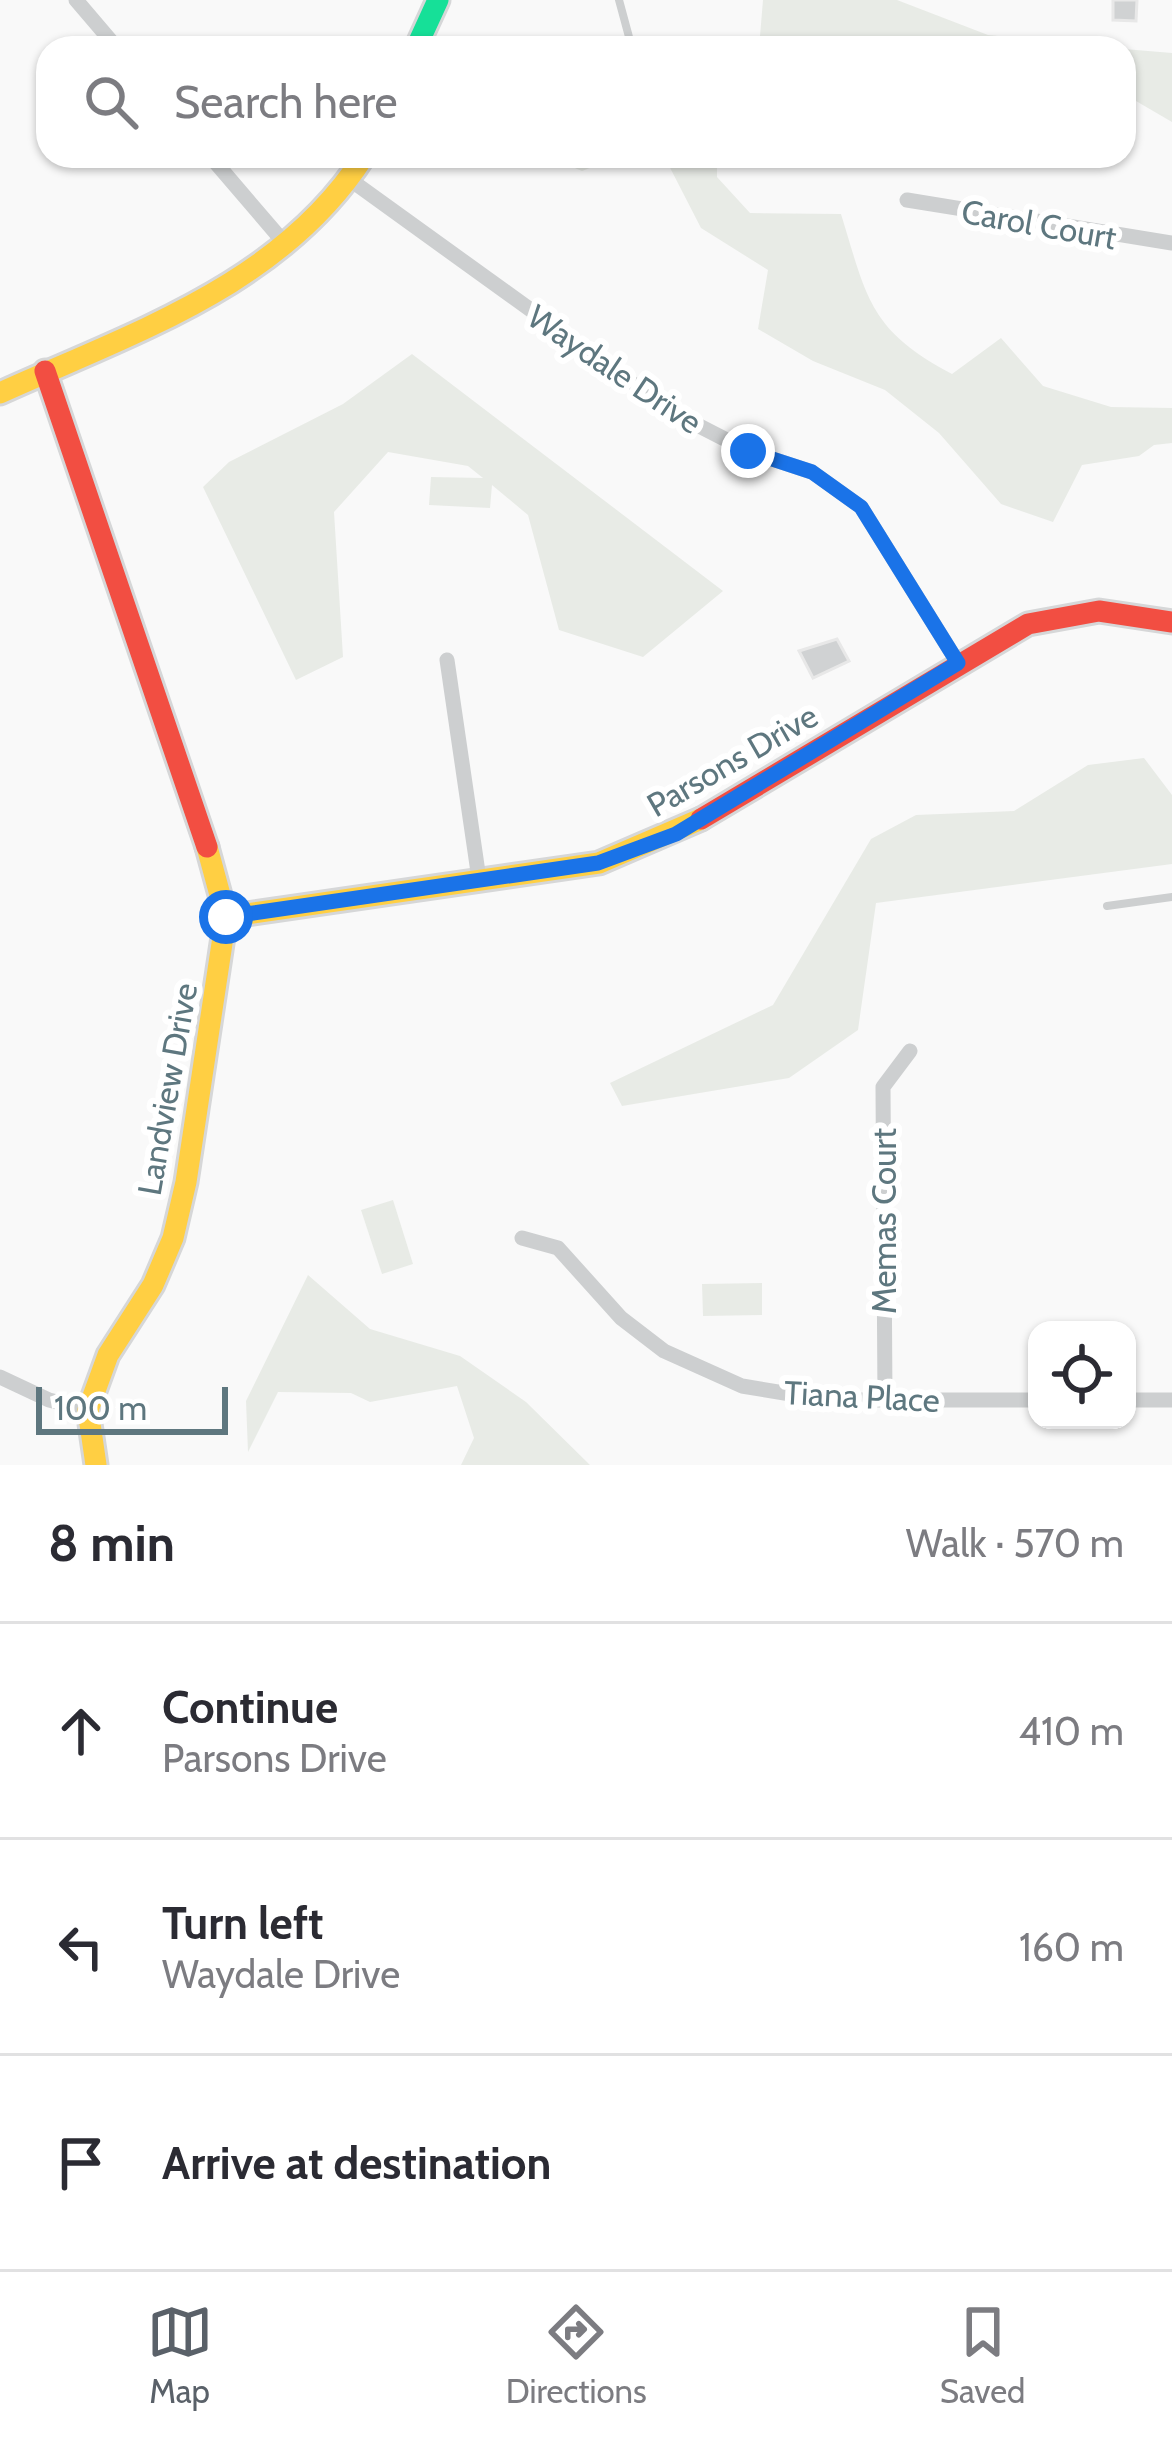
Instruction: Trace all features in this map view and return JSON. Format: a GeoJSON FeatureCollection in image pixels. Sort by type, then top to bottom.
{"type":"FeatureCollection","features":[{"type":"Feature","properties":{"kind":"street"},"geometry":{"type":"LineString","coordinates":[[76,0],[107,36]]}},
{"type":"Feature","properties":{"kind":"street"},"geometry":{"type":"LineString","coordinates":[[422,36],[439,0]]}},
{"type":"Feature","properties":{"kind":"street"},"geometry":{"type":"LineString","coordinates":[[220,168],[287,246]]}},
{"type":"Feature","properties":{"kind":"street"},"geometry":{"type":"LineString","coordinates":[[0,393],[183,307],[287,246],[352,181],[358,168]]}},
{"type":"Feature","properties":{"kind":"street","name":"Waydale Drive"},"geometry":{"type":"LineString","coordinates":[[352,181],[672,412],[709,434],[812,472],[839,488],[884,538],[958,663]]}},
{"type":"Feature","properties":{"kind":"street","name":"Carol Court"},"geometry":{"type":"LineString","coordinates":[[907,200],[1172,243]]}},
{"type":"Feature","properties":{"kind":"street","name":"Landview Drive"},"geometry":{"type":"LineString","coordinates":[[45,371],[195,804],[226,917],[173,1238],[153,1286],[108,1354],[88,1410],[96,1465]]}},
{"type":"Feature","properties":{"kind":"street","name":"Parsons Drive"},"geometry":{"type":"LineString","coordinates":[[226,917],[598,863],[657,843],[958,663],[1056,612],[1125,611],[1172,622]]}},
{"type":"Feature","properties":{"kind":"street"},"geometry":{"type":"LineString","coordinates":[[447,660],[479,879]]}},
{"type":"Feature","properties":{"kind":"street","name":"Memas Court"},"geometry":{"type":"LineString","coordinates":[[885,1400],[883,1087],[910,1051]]}},
{"type":"Feature","properties":{"kind":"street","name":"Tiana Place"},"geometry":{"type":"LineString","coordinates":[[523,1238],[559,1248],[621,1318],[664,1351],[774,1394],[1028,1400]]}},
{"type":"Feature","properties":{"kind":"street"},"geometry":{"type":"LineString","coordinates":[[0,1376],[49,1400],[88,1410]]}},
{"type":"Feature","properties":{"kind":"street"},"geometry":{"type":"LineString","coordinates":[[1136,1400],[1172,1400]]}},
{"type":"Feature","properties":{"kind":"lane"},"geometry":{"type":"LineString","coordinates":[[619,0],[629,36]]}},
{"type":"Feature","properties":{"kind":"lane"},"geometry":{"type":"LineString","coordinates":[[1107,906],[1172,897]]}},
{"type":"Feature","properties":{"kind":"shaded area"},"geometry":{"type":"Polygon","coordinates":[[[763,0],[897,0],[998,36],[760,36],[763,0]]]}},
{"type":"Feature","properties":{"kind":"shaded area"},"geometry":{"type":"Polygon","coordinates":[[[1136,50],[1172,53],[1172,122],[1136,101],[1136,50]]]}},
{"type":"Feature","properties":{"kind":"shaded area"},"geometry":{"type":"Polygon","coordinates":[[[670,168],[717,168],[717,177],[750,213],[841,214],[875,309],[924,358],[952,374],[1001,338],[1043,386],[1111,407],[1172,408],[1172,443],[1154,445],[1139,456],[1082,465],[1053,522],[1001,504],[939,433],[885,390],[813,361],[758,329],[768,270],[701,228],[670,168]]]}},
{"type":"Feature","properties":{"kind":"shaded area"},"geometry":{"type":"Polygon","coordinates":[[[412,354],[723,591],[643,657],[559,630],[528,515],[492,485],[490,508],[429,505],[431,477],[483,478],[468,466],[388,452],[334,512],[343,657],[296,680],[203,487],[229,462],[343,404],[412,354]]]}},
{"type":"Feature","properties":{"kind":"shaded area"},"geometry":{"type":"Polygon","coordinates":[[[1144,758],[1172,795],[1172,864],[876,903],[858,1030],[789,1078],[622,1106],[610,1083],[773,1005],[871,839],[916,815],[1014,811],[1088,765],[1144,758]]]}},
{"type":"Feature","properties":{"kind":"shaded area"},"geometry":{"type":"Polygon","coordinates":[[[393,1200],[413,1264],[382,1274],[361,1210],[393,1200]]]}},
{"type":"Feature","properties":{"kind":"shaded area"},"geometry":{"type":"Polygon","coordinates":[[[308,1275],[370,1329],[460,1356],[526,1402],[590,1465],[461,1465],[474,1438],[457,1386],[370,1402],[351,1393],[278,1392],[248,1452],[246,1401],[308,1275]]]}},
{"type":"Feature","properties":{"kind":"shaded area"},"geometry":{"type":"Polygon","coordinates":[[[762,1283],[762,1315],[703,1316],[702,1284],[762,1283]]]}},
{"type":"Feature","properties":{"kind":"building"},"geometry":{"type":"Polygon","coordinates":[[[1113,0],[1137,0],[1136,21],[1113,20],[1113,0]]]}},
{"type":"Feature","properties":{"kind":"building"},"geometry":{"type":"Polygon","coordinates":[[[837,639],[849,661],[813,678],[799,651],[837,639]]]}},
{"type":"Feature","properties":{"kind":"traffic: fast"},"geometry":{"type":"LineString","coordinates":[[422,36],[438,0]]}},
{"type":"Feature","properties":{"kind":"traffic: slow"},"geometry":{"type":"LineString","coordinates":[[0,393],[152,325],[248,272],[291,239],[355,168]]}},
{"type":"Feature","properties":{"kind":"traffic: slow"},"geometry":{"type":"LineString","coordinates":[[226,917],[599,863],[701,819]]}},
{"type":"Feature","properties":{"kind":"traffic: slow"},"geometry":{"type":"LineString","coordinates":[[96,1465],[88,1410],[108,1355],[153,1285],[173,1238],[186,1182],[226,917],[207,847]]}},
{"type":"Feature","properties":{"kind":"traffic: jam"},"geometry":{"type":"LineString","coordinates":[[45,371],[207,847]]}},
{"type":"Feature","properties":{"kind":"traffic: jam"},"geometry":{"type":"LineString","coordinates":[[701,819],[1028,624],[1099,611],[1172,622]]}},
{"type":"Feature","properties":{"kind":"route"},"geometry":{"type":"LineString","coordinates":[[226,917],[598,863],[637,852],[795,764],[958,663],[861,507],[812,472],[748,451]]}}]}
